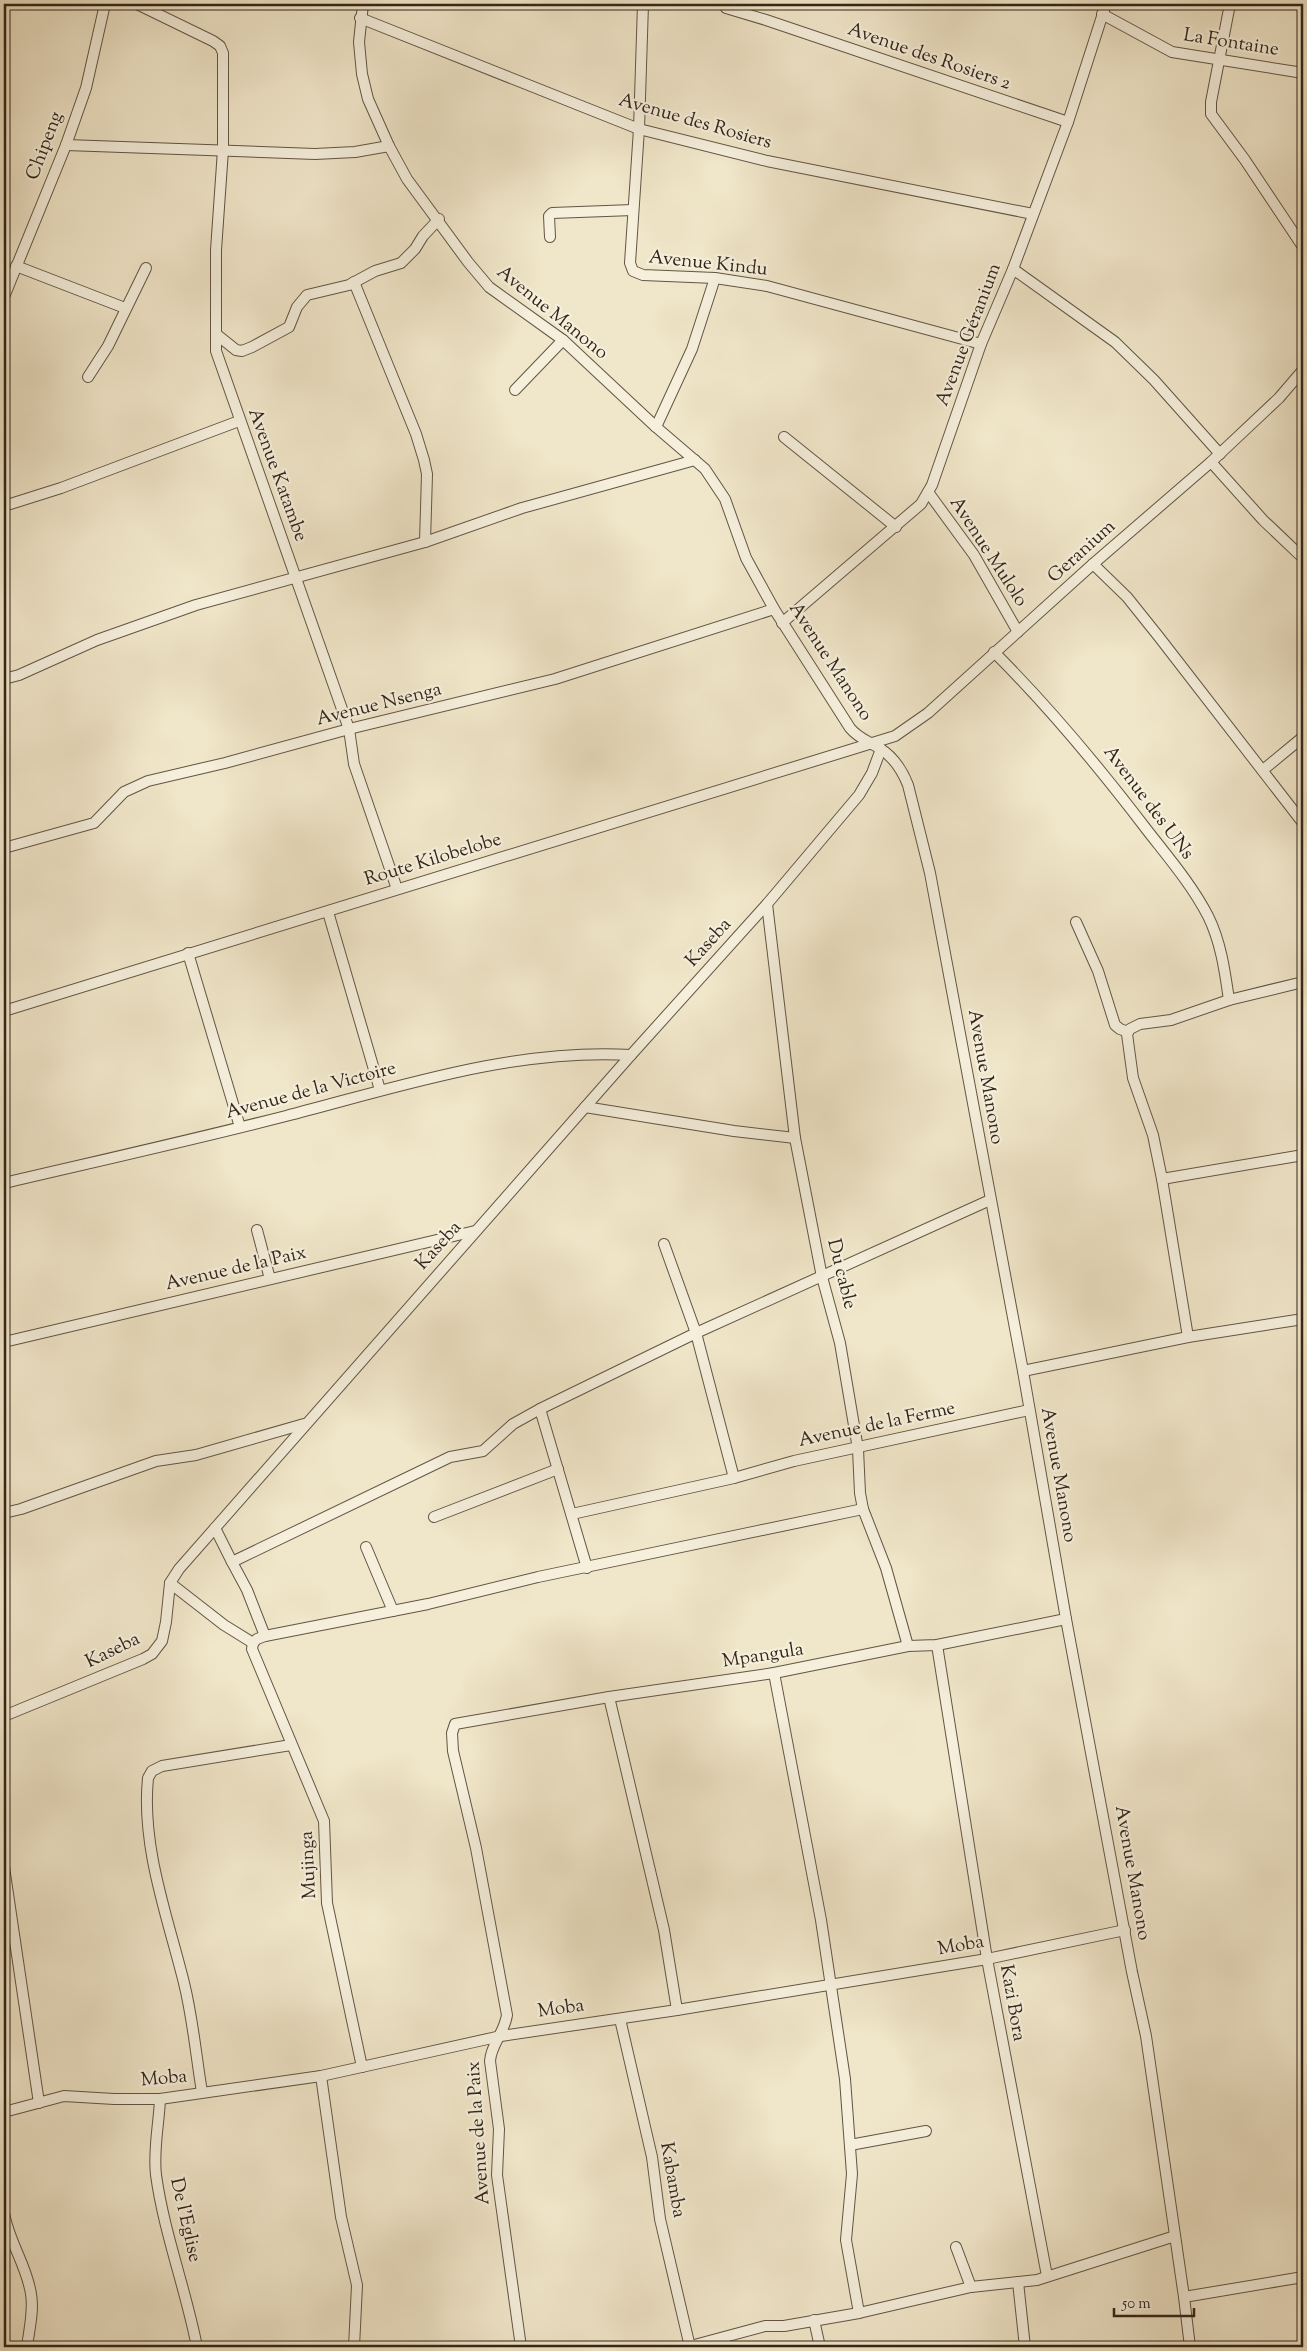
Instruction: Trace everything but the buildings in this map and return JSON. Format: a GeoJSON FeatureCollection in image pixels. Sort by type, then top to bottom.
{"type":"FeatureCollection","features":[{"type":"Feature","properties":{"kind":"street","name":"Chipeng"},"geometry":{"type":"LineString","coordinates":[[5,290],[66,145],[86,88],[105,4]]}},
{"type":"Feature","properties":{"kind":"street","name":"Avenue Katambe"},"geometry":{"type":"LineString","coordinates":[[137,4],[213,41],[222,49],[224,57],[222,150],[216,250],[217,357],[349,729],[354,764],[398,889]]}},
{"type":"Feature","properties":{"kind":"street","name":"Avenue Manono"},"geometry":{"type":"LineString","coordinates":[[363,4],[360,18],[359,42],[362,74],[368,99],[388,146],[407,179],[439,220],[468,262],[489,287],[563,340],[656,427],[705,469],[722,494],[734,520],[746,558],[774,609],[850,728],[858,737],[877,747],[902,772],[916,812],[930,873],[1023,1372],[1066,1619],[1146,2036],[1190,2347]]}},
{"type":"Feature","properties":{"kind":"street","name":"Avenue Kindu"},"geometry":{"type":"LineString","coordinates":[[643,4],[640,129],[630,263],[634,271],[643,275],[715,278],[781,290],[981,344]]}},
{"type":"Feature","properties":{"kind":"street","name":"Avenue des Rosiers 2"},"geometry":{"type":"LineString","coordinates":[[724,4],[726,8],[1068,122]]}},
{"type":"Feature","properties":{"kind":"street","name":"Avenue Géranium"},"geometry":{"type":"LineString","coordinates":[[782,623],[896,527],[921,504],[928,492],[941,462],[981,344],[1013,269],[1068,122],[1106,4]]}},
{"type":"Feature","properties":{"kind":"street"},"geometry":{"type":"LineString","coordinates":[[1230,4],[1211,114],[1267,192],[1303,248]]}},
{"type":"Feature","properties":{"kind":"street","name":"La Fontaine"},"geometry":{"type":"LineString","coordinates":[[1102,14],[1172,52],[1303,72]]}},
{"type":"Feature","properties":{"kind":"street","name":"Avenue des Rosiers"},"geometry":{"type":"LineString","coordinates":[[360,18],[640,129],[767,162],[1033,214]]}},
{"type":"Feature","properties":{"kind":"street"},"geometry":{"type":"LineString","coordinates":[[66,145],[335,154],[388,146]]}},
{"type":"Feature","properties":{"kind":"street"},"geometry":{"type":"LineString","coordinates":[[550,237],[549,216],[552,213],[633,210]]}},
{"type":"Feature","properties":{"kind":"street"},"geometry":{"type":"LineString","coordinates":[[216,334],[236,350],[245,350],[289,327],[301,300],[307,295],[354,282],[375,271],[401,263],[439,220]]}},
{"type":"Feature","properties":{"kind":"street"},"geometry":{"type":"LineString","coordinates":[[16,266],[125,308]]}},
{"type":"Feature","properties":{"kind":"street"},"geometry":{"type":"LineString","coordinates":[[88,377],[104,352],[146,268]]}},
{"type":"Feature","properties":{"kind":"street"},"geometry":{"type":"LineString","coordinates":[[1013,269],[1115,342],[1154,380],[1220,454]]}},
{"type":"Feature","properties":{"kind":"street"},"geometry":{"type":"LineString","coordinates":[[656,427],[692,349],[715,278]]}},
{"type":"Feature","properties":{"kind":"street"},"geometry":{"type":"LineString","coordinates":[[354,282],[413,425],[424,460],[426,474],[425,542]]}},
{"type":"Feature","properties":{"kind":"street"},"geometry":{"type":"LineString","coordinates":[[515,390],[563,340]]}},
{"type":"Feature","properties":{"kind":"street","name":"Geranium"},"geometry":{"type":"LineString","coordinates":[[877,747],[916,723],[1093,564],[1211,462],[1279,398],[1303,370]]}},
{"type":"Feature","properties":{"kind":"street"},"geometry":{"type":"LineString","coordinates":[[4,506],[60,488],[239,421]]}},
{"type":"Feature","properties":{"kind":"street"},"geometry":{"type":"LineString","coordinates":[[784,437],[896,527]]}},
{"type":"Feature","properties":{"kind":"street"},"geometry":{"type":"LineString","coordinates":[[4,679],[19,675],[97,640],[196,605],[425,542],[522,508],[695,460]]}},
{"type":"Feature","properties":{"kind":"street"},"geometry":{"type":"LineString","coordinates":[[1211,462],[1263,520],[1303,558]]}},
{"type":"Feature","properties":{"kind":"street","name":"Avenue Mulolo"},"geometry":{"type":"LineString","coordinates":[[928,492],[974,555],[1018,632]]}},
{"type":"Feature","properties":{"kind":"street"},"geometry":{"type":"LineString","coordinates":[[1093,564],[1127,597],[1303,823]]}},
{"type":"Feature","properties":{"kind":"street","name":"Avenue Nsenga"},"geometry":{"type":"LineString","coordinates":[[4,848],[94,823],[124,792],[148,780],[226,763],[349,729],[555,679],[774,609]]}},
{"type":"Feature","properties":{"kind":"street","name":"Avenue des UNs"},"geometry":{"type":"LineString","coordinates":[[994,652],[1025,683],[1093,759],[1174,864],[1208,916],[1213,927],[1222,956],[1229,1000]]}},
{"type":"Feature","properties":{"kind":"street"},"geometry":{"type":"LineString","coordinates":[[1263,770],[1303,737]]}},
{"type":"Feature","properties":{"kind":"street","name":"Route Kilobelobe"},"geometry":{"type":"LineString","coordinates":[[4,1011],[398,889],[877,747]]}},
{"type":"Feature","properties":{"kind":"street","name":"Kaseba"},"geometry":{"type":"LineString","coordinates":[[4,1716],[100,1678],[152,1654],[162,1641],[165,1631],[170,1583],[179,1569],[631,1055],[767,904],[860,795],[872,773],[877,747]]}},
{"type":"Feature","properties":{"kind":"street","name":"Du cable"},"geometry":{"type":"LineString","coordinates":[[767,904],[795,1138],[822,1277],[840,1343],[858,1449],[860,1493],[863,1509],[886,1568],[908,1646]]}},
{"type":"Feature","properties":{"kind":"street"},"geometry":{"type":"LineString","coordinates":[[328,912],[380,1090]]}},
{"type":"Feature","properties":{"kind":"street"},"geometry":{"type":"LineString","coordinates":[[1076,922],[1098,970],[1115,1025],[1128,1032]]}},
{"type":"Feature","properties":{"kind":"street"},"geometry":{"type":"LineString","coordinates":[[188,953],[240,1127]]}},
{"type":"Feature","properties":{"kind":"street"},"geometry":{"type":"LineString","coordinates":[[1188,1337],[1162,1179],[1153,1135],[1133,1078],[1126,1040],[1128,1032],[1140,1024],[1171,1020],[1229,1000],[1303,982]]}},
{"type":"Feature","properties":{"kind":"street","name":"Avenue de la Victoire"},"geometry":{"type":"LineString","coordinates":[[4,1183],[143,1152],[380,1090],[525,1061],[566,1056],[631,1055]]}},
{"type":"Feature","properties":{"kind":"street"},"geometry":{"type":"LineString","coordinates":[[585,1108],[734,1131],[795,1138]]}},
{"type":"Feature","properties":{"kind":"street"},"geometry":{"type":"LineString","coordinates":[[1162,1179],[1303,1155]]}},
{"type":"Feature","properties":{"kind":"street"},"geometry":{"type":"LineString","coordinates":[[232,1562],[450,1458],[483,1451],[513,1424],[540,1409],[696,1333],[990,1200]]}},
{"type":"Feature","properties":{"kind":"street"},"geometry":{"type":"LineString","coordinates":[[256,1230],[270,1279]]}},
{"type":"Feature","properties":{"kind":"street","name":"Avenue de la Paix"},"geometry":{"type":"LineString","coordinates":[[4,1342],[476,1231]]}},
{"type":"Feature","properties":{"kind":"street"},"geometry":{"type":"LineString","coordinates":[[664,1244],[696,1333],[734,1478]]}},
{"type":"Feature","properties":{"kind":"street"},"geometry":{"type":"LineString","coordinates":[[1023,1372],[1188,1337],[1303,1319]]}},
{"type":"Feature","properties":{"kind":"street"},"geometry":{"type":"LineString","coordinates":[[540,1409],[587,1568]]}},
{"type":"Feature","properties":{"kind":"street","name":"Avenue de la Ferme"},"geometry":{"type":"LineString","coordinates":[[572,1514],[734,1478],[794,1461],[858,1449],[1029,1410]]}},
{"type":"Feature","properties":{"kind":"street"},"geometry":{"type":"LineString","coordinates":[[4,1513],[21,1509],[156,1460],[196,1454],[305,1424]]}},
{"type":"Feature","properties":{"kind":"street"},"geometry":{"type":"LineString","coordinates":[[434,1517],[558,1469]]}},
{"type":"Feature","properties":{"kind":"street"},"geometry":{"type":"LineString","coordinates":[[170,1583],[224,1625],[253,1643],[257,1638],[265,1636],[863,1509]]}},
{"type":"Feature","properties":{"kind":"street"},"geometry":{"type":"LineString","coordinates":[[215,1528],[247,1590],[265,1636]]}},
{"type":"Feature","properties":{"kind":"street"},"geometry":{"type":"LineString","coordinates":[[366,1547],[393,1610]]}},
{"type":"Feature","properties":{"kind":"street","name":"Mpangula"},"geometry":{"type":"LineString","coordinates":[[463,1722],[610,1697],[774,1673],[908,1646],[937,1645],[1066,1619]]}},
{"type":"Feature","properties":{"kind":"street","name":"Mujinga"},"geometry":{"type":"LineString","coordinates":[[253,1643],[252,1649],[324,1821],[327,1903],[362,2066]]}},
{"type":"Feature","properties":{"kind":"street","name":"Kazi Bora"},"geometry":{"type":"LineString","coordinates":[[937,1645],[987,1959],[1047,2276]]}},
{"type":"Feature","properties":{"kind":"street"},"geometry":{"type":"LineString","coordinates":[[774,1673],[832,1985],[850,2145],[852,2196],[846,2240],[859,2313]]}},
{"type":"Feature","properties":{"kind":"street"},"geometry":{"type":"LineString","coordinates":[[610,1697],[664,1930],[677,2010]]}},
{"type":"Feature","properties":{"kind":"street","name":"Avenue de la Paix"},"geometry":{"type":"LineString","coordinates":[[463,1722],[455,1724],[453,1727],[453,1751],[476,1848],[506,2015],[501,2036],[490,2053],[490,2061],[499,2129],[497,2175],[521,2347]]}},
{"type":"Feature","properties":{"kind":"street"},"geometry":{"type":"LineString","coordinates":[[202,2092],[185,1986],[160,1892],[149,1836],[148,1778],[152,1771],[162,1766],[291,1745]]}},
{"type":"Feature","properties":{"kind":"street"},"geometry":{"type":"LineString","coordinates":[[4,1867],[39,2103]]}},
{"type":"Feature","properties":{"kind":"street","name":"Moba"},"geometry":{"type":"LineString","coordinates":[[4,2112],[64,2096],[160,2099],[321,2076],[501,2036],[677,2010],[987,1959],[1125,1930]]}},
{"type":"Feature","properties":{"kind":"street","name":"Kabamba"},"geometry":{"type":"LineString","coordinates":[[620,2018],[652,2157],[660,2219],[689,2347]]}},
{"type":"Feature","properties":{"kind":"street"},"geometry":{"type":"LineString","coordinates":[[321,2076],[342,2217],[357,2285],[354,2347]]}},
{"type":"Feature","properties":{"kind":"street","name":"De l'Eglise"},"geometry":{"type":"LineString","coordinates":[[160,2099],[156,2174],[160,2200],[191,2313],[198,2347]]}},
{"type":"Feature","properties":{"kind":"street"},"geometry":{"type":"LineString","coordinates":[[850,2145],[926,2131]]}},
{"type":"Feature","properties":{"kind":"street"},"geometry":{"type":"LineString","coordinates":[[4,2213],[9,2237],[29,2283],[32,2295],[32,2312],[27,2347]]}},
{"type":"Feature","properties":{"kind":"street"},"geometry":{"type":"LineString","coordinates":[[689,2347],[766,2326],[784,2326],[859,2313],[971,2287],[1018,2282],[1047,2276],[1175,2236]]}},
{"type":"Feature","properties":{"kind":"street"},"geometry":{"type":"LineString","coordinates":[[956,2247],[971,2287]]}},
{"type":"Feature","properties":{"kind":"street"},"geometry":{"type":"LineString","coordinates":[[1184,2297],[1303,2277]]}},
{"type":"Feature","properties":{"kind":"street"},"geometry":{"type":"LineString","coordinates":[[1018,2282],[1025,2347]]}},
{"type":"Feature","properties":{"kind":"street"},"geometry":{"type":"LineString","coordinates":[[814,2320],[820,2347]]}},
{"type":"Feature","properties":{"kind":"street"},"geometry":{"type":"LineString","coordinates":[[732,2335],[732,2347]]}}]}
